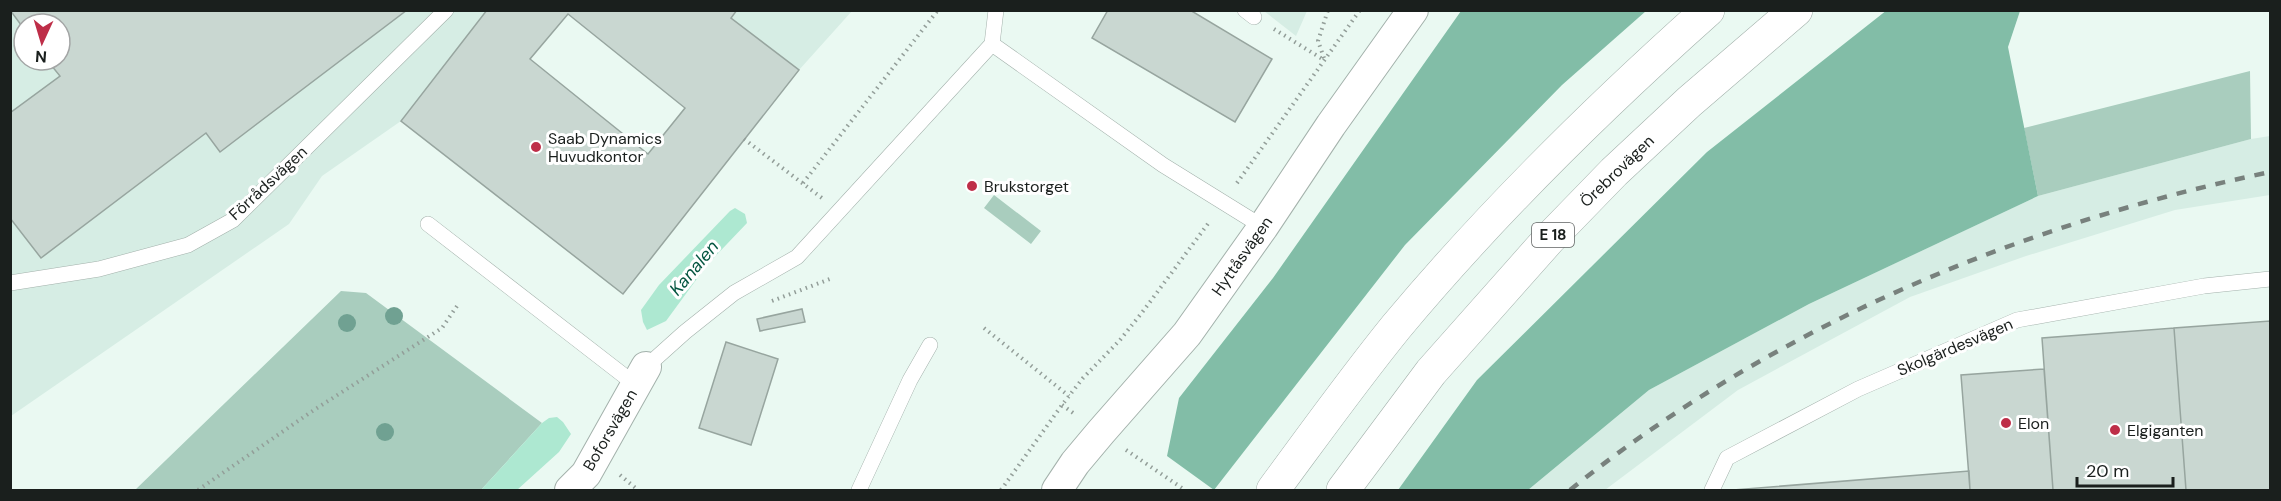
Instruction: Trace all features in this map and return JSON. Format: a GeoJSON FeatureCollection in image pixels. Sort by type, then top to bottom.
{"type":"FeatureCollection","features":[{"type":"Feature","properties":{"kind":"highway"},"geometry":{"type":"LineString","coordinates":[[1273,490],[1396,328],[1468,245],[1553,154],[1621,88],[1708,10]]}},
{"type":"Feature","properties":{"kind":"highway","name":"Örebrovägen"},"geometry":{"type":"LineString","coordinates":[[1343,490],[1431,372],[1549,239],[1614,172],[1689,102],[1796,10]]}},
{"type":"Feature","properties":{"kind":"street","name":"Hyttåsvägen"},"geometry":{"type":"LineString","coordinates":[[1057,490],[1095,440],[1187,334],[1413,10]]}},
{"type":"Feature","properties":{"kind":"street","name":"Boforsvägen"},"geometry":{"type":"LineString","coordinates":[[570,490],[586,474],[641,376]]}},
{"type":"Feature","properties":{"kind":"lane","name":"Förrådsvägen"},"geometry":{"type":"LineString","coordinates":[[10,283],[99,269],[188,245],[233,220],[446,10]]}},
{"type":"Feature","properties":{"kind":"lane"},"geometry":{"type":"LineString","coordinates":[[428,224],[641,376],[685,332],[734,294],[797,258],[992,44],[996,10]]}},
{"type":"Feature","properties":{"kind":"lane"},"geometry":{"type":"LineString","coordinates":[[992,44],[1163,165],[1263,227]]}},
{"type":"Feature","properties":{"kind":"lane","name":"Skolgärdesvägen"},"geometry":{"type":"LineString","coordinates":[[1712,490],[1727,458],[1858,389],[2017,320],[2204,286],[2271,279]]}},
{"type":"Feature","properties":{"kind":"lane"},"geometry":{"type":"LineString","coordinates":[[859,490],[910,380],[930,345]]}},
{"type":"Feature","properties":{"kind":"path"},"geometry":{"type":"LineString","coordinates":[[803,183],[938,10]]}},
{"type":"Feature","properties":{"kind":"path"},"geometry":{"type":"LineString","coordinates":[[1324,60],[1318,41],[1328,10]]}},
{"type":"Feature","properties":{"kind":"path"},"geometry":{"type":"LineString","coordinates":[[1001,490],[1069,396],[1144,310],[1224,202],[1360,10]]}},
{"type":"Feature","properties":{"kind":"path"},"geometry":{"type":"LineString","coordinates":[[1249,14],[1324,60]]}},
{"type":"Feature","properties":{"kind":"path"},"geometry":{"type":"LineString","coordinates":[[744,139],[839,212]]}},
{"type":"Feature","properties":{"kind":"path"},"geometry":{"type":"LineString","coordinates":[[767,303],[830,279]]}},
{"type":"Feature","properties":{"kind":"path"},"geometry":{"type":"LineString","coordinates":[[198,490],[314,410],[442,328],[459,303]]}},
{"type":"Feature","properties":{"kind":"path"},"geometry":{"type":"LineString","coordinates":[[984,327],[1069,396]]}},
{"type":"Feature","properties":{"kind":"shaded area"},"geometry":{"type":"Polygon","coordinates":[[[1887,10],[2020,11],[2008,47],[2038,196],[1809,304],[1649,390],[1528,490],[1398,490],[1477,380],[1707,152],[1887,10]]]}},
{"type":"Feature","properties":{"kind":"shaded area"},"geometry":{"type":"Polygon","coordinates":[[[11,11],[487,11],[401,121],[322,176],[289,224],[11,416],[11,11]]]}},
{"type":"Feature","properties":{"kind":"shaded area"},"geometry":{"type":"Polygon","coordinates":[[[737,11],[852,11],[799,70],[731,18],[737,11]]]}},
{"type":"Feature","properties":{"kind":"shaded area"},"geometry":{"type":"Polygon","coordinates":[[[1264,11],[1307,11],[1296,36],[1264,11]]]}},
{"type":"Feature","properties":{"kind":"shaded area"},"geometry":{"type":"Polygon","coordinates":[[[1461,11],[1646,11],[1562,85],[1405,245],[1214,490],[1167,456],[1179,398],[1273,278],[1461,11]]]}},
{"type":"Feature","properties":{"kind":"shaded area"},"geometry":{"type":"Polygon","coordinates":[[[2250,71],[2251,139],[2038,196],[2024,128],[2250,71]]]}},
{"type":"Feature","properties":{"kind":"shaded area"},"geometry":{"type":"Polygon","coordinates":[[[2270,136],[2270,195],[2175,210],[2026,256],[1910,297],[1738,390],[1605,490],[1528,490],[1649,390],[1809,304],[2038,196],[2251,139],[2270,136]]]}},
{"type":"Feature","properties":{"kind":"shaded area"},"geometry":{"type":"Polygon","coordinates":[[[994,195],[1041,231],[1031,244],[984,208],[994,195]]]}},
{"type":"Feature","properties":{"kind":"shaded area"},"geometry":{"type":"Polygon","coordinates":[[[341,291],[366,293],[542,423],[481,490],[135,490],[341,291]]]}},
{"type":"Feature","properties":{"kind":"water","name":"Kanalen"},"geometry":{"type":"Polygon","coordinates":[[[735,208],[745,214],[747,223],[707,265],[666,321],[647,330],[641,310],[659,285],[735,208]]]}},
{"type":"Feature","properties":{"kind":"water"},"geometry":{"type":"Polygon","coordinates":[[[557,417],[571,434],[559,452],[517,490],[481,490],[542,423],[549,418],[557,417]]]}},
{"type":"Feature","properties":{"kind":"building"},"geometry":{"type":"Polygon","coordinates":[[[10,10],[407,10],[220,152],[206,133],[41,258],[10,218],[10,113],[60,76],[57,72],[72,72],[72,12],[12,13],[10,10]]]}},
{"type":"Feature","properties":{"kind":"building","name":"Saab Dynamics Huvudkontor"},"geometry":{"type":"Polygon","coordinates":[[[487,10],[737,10],[731,18],[799,70],[623,294],[401,121],[487,10]],[[568,14],[530,59],[648,154],[685,108],[568,14]]]}},
{"type":"Feature","properties":{"kind":"building"},"geometry":{"type":"Polygon","coordinates":[[[1108,10],[1190,10],[1272,59],[1235,122],[1092,38],[1108,10]]]}},
{"type":"Feature","properties":{"kind":"building"},"geometry":{"type":"Polygon","coordinates":[[[802,309],[805,322],[760,331],[757,319],[802,309]]]}},
{"type":"Feature","properties":{"kind":"building"},"geometry":{"type":"Polygon","coordinates":[[[2270,321],[2270,490],[2186,490],[2174,328],[2270,321]]]}},
{"type":"Feature","properties":{"kind":"building","name":"Elgiganten"},"geometry":{"type":"Polygon","coordinates":[[[2174,328],[2186,490],[2053,490],[2042,338],[2174,328]]]}},
{"type":"Feature","properties":{"kind":"building"},"geometry":{"type":"Polygon","coordinates":[[[726,342],[778,359],[751,445],[699,428],[726,342]]]}},
{"type":"Feature","properties":{"kind":"building","name":"Elon"},"geometry":{"type":"Polygon","coordinates":[[[2044,369],[2053,490],[1970,490],[1961,375],[2044,369]]]}},
{"type":"Feature","properties":{"kind":"building"},"geometry":{"type":"Polygon","coordinates":[[[1969,471],[1970,490],[1733,490],[1969,471]]]}},
{"type":"Feature","properties":{"kind":"railway"},"geometry":{"type":"LineString","coordinates":[[1570,490],[1648,432],[1729,379],[1814,332],[1901,290],[1991,253],[2082,221],[2176,194],[2270,172]]}},
{"type":"Feature","properties":{"kind":"place","name":"Saab Dynamics Huvudkontor"},"geometry":{"type":"Point","coordinates":[536,147]}},
{"type":"Feature","properties":{"kind":"place","name":"Brukstorget"},"geometry":{"type":"Point","coordinates":[972,186]}},
{"type":"Feature","properties":{"kind":"place","name":"Elon"},"geometry":{"type":"Point","coordinates":[2006,423]}},
{"type":"Feature","properties":{"kind":"place","name":"Elgiganten"},"geometry":{"type":"Point","coordinates":[2115,430]}}]}
